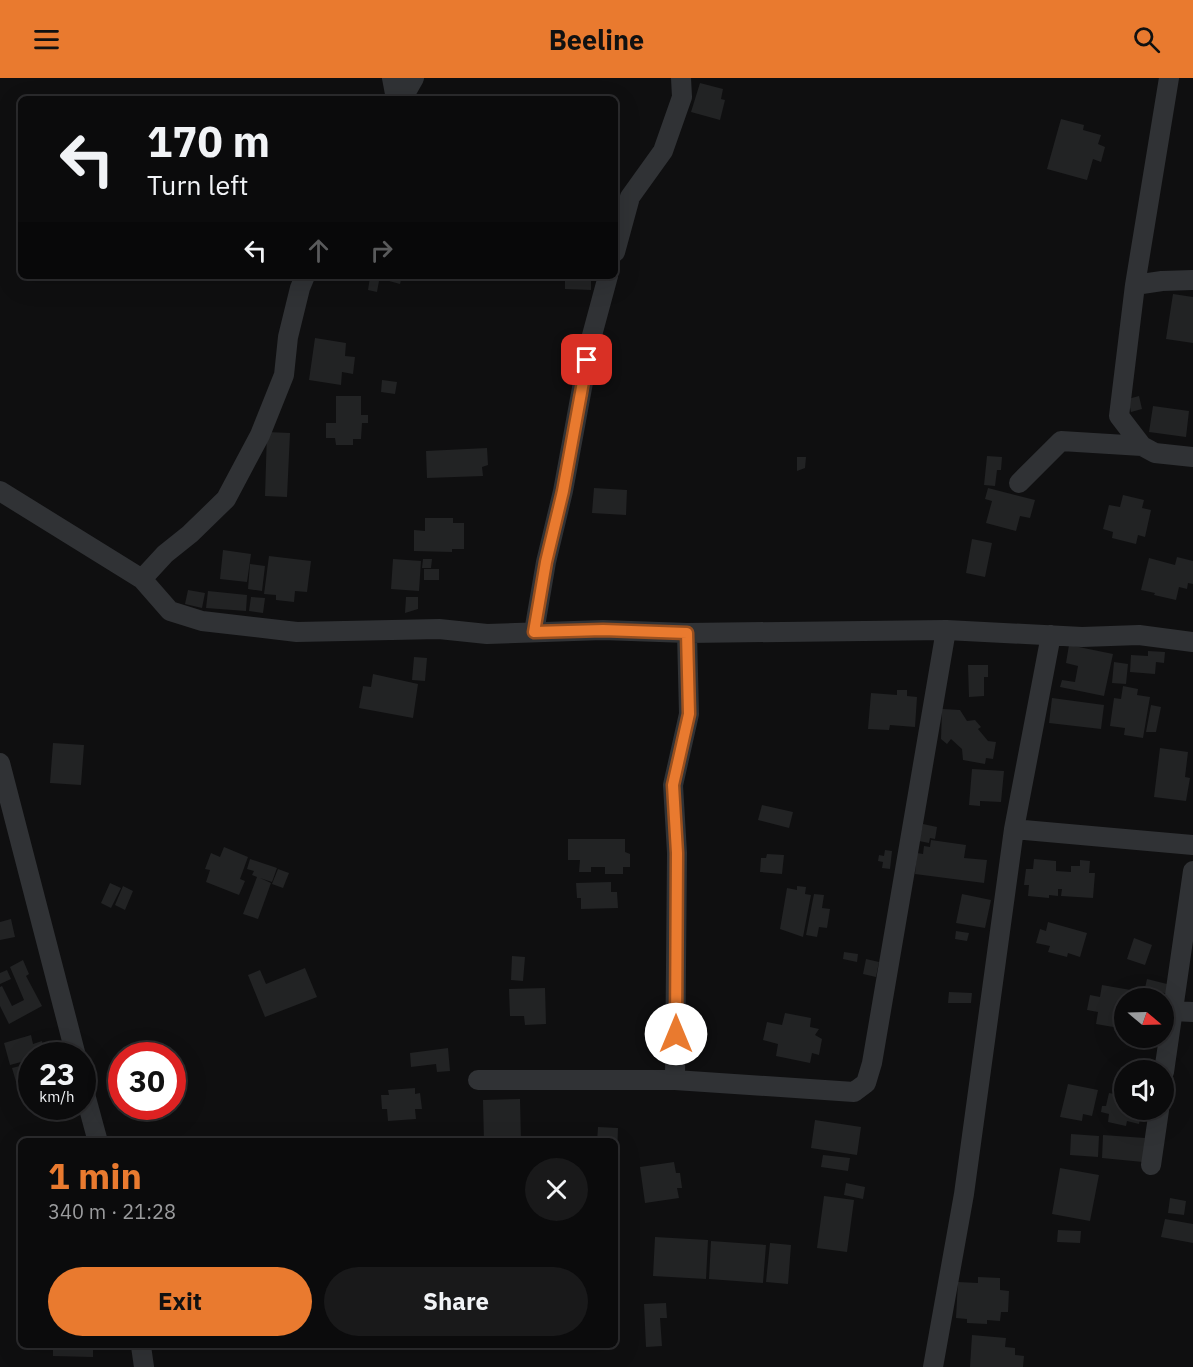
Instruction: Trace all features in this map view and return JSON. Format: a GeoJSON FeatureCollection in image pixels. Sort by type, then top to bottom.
{"type":"FeatureCollection","features":[{"type":"Feature","properties":{"kind":"street"},"geometry":{"type":"LineString","coordinates":[[392,78],[395,96]]}},
{"type":"Feature","properties":{"kind":"street"},"geometry":{"type":"LineString","coordinates":[[404,96],[414,78]]}},
{"type":"Feature","properties":{"kind":"street"},"geometry":{"type":"LineString","coordinates":[[618,241],[630,197],[663,150],[682,98],[681,78]]}},
{"type":"Feature","properties":{"kind":"street"},"geometry":{"type":"LineString","coordinates":[[1169,78],[1136,285],[1119,416],[1142,446],[1155,453],[1193,457]]}},
{"type":"Feature","properties":{"kind":"street"},"geometry":{"type":"LineString","coordinates":[[142,579],[165,554],[190,534],[226,499],[260,435],[284,375],[288,337],[304,279]]}},
{"type":"Feature","properties":{"kind":"street"},"geometry":{"type":"LineString","coordinates":[[534,632],[591,339],[607,279]]}},
{"type":"Feature","properties":{"kind":"street"},"geometry":{"type":"LineString","coordinates":[[1136,285],[1193,280]]}},
{"type":"Feature","properties":{"kind":"street"},"geometry":{"type":"LineString","coordinates":[[1019,483],[1061,441],[1142,446]]}},
{"type":"Feature","properties":{"kind":"street"},"geometry":{"type":"LineString","coordinates":[[0,491],[142,579],[170,611],[202,621],[297,632],[439,629],[487,634],[603,630],[687,633],[946,630],[1082,637],[1139,636],[1193,642]]}},
{"type":"Feature","properties":{"kind":"street"},"geometry":{"type":"LineString","coordinates":[[478,1080],[675,1080],[854,1092],[866,1083],[872,1063],[946,630]]}},
{"type":"Feature","properties":{"kind":"street"},"geometry":{"type":"LineString","coordinates":[[675,1080],[677,853],[673,785],[689,714],[687,633]]}},
{"type":"Feature","properties":{"kind":"street"},"geometry":{"type":"LineString","coordinates":[[933,1367],[964,1194],[1014,829],[1052,635]]}},
{"type":"Feature","properties":{"kind":"street"},"geometry":{"type":"LineString","coordinates":[[0,763],[72,1042]]}},
{"type":"Feature","properties":{"kind":"street"},"geometry":{"type":"LineString","coordinates":[[1014,829],[1193,845]]}},
{"type":"Feature","properties":{"kind":"street"},"geometry":{"type":"LineString","coordinates":[[1174,1004],[1193,871]]}},
{"type":"Feature","properties":{"kind":"street"},"geometry":{"type":"LineString","coordinates":[[1174,1011],[1193,1012]]}},
{"type":"Feature","properties":{"kind":"street"},"geometry":{"type":"LineString","coordinates":[[92,1120],[97,1138]]}},
{"type":"Feature","properties":{"kind":"street"},"geometry":{"type":"LineString","coordinates":[[1151,1166],[1158,1120]]}},
{"type":"Feature","properties":{"kind":"street"},"geometry":{"type":"LineString","coordinates":[[141,1348],[144,1367]]}},
{"type":"Feature","properties":{"kind":"building"},"geometry":{"type":"Polygon","coordinates":[[[700,83],[723,89],[721,99],[725,100],[720,120],[691,112],[700,83]]]}},
{"type":"Feature","properties":{"kind":"building"},"geometry":{"type":"Polygon","coordinates":[[[1061,119],[1084,125],[1083,130],[1101,135],[1098,144],[1105,147],[1101,162],[1093,159],[1087,180],[1047,169],[1061,119]]]}},
{"type":"Feature","properties":{"kind":"building"},"geometry":{"type":"Polygon","coordinates":[[[370,279],[379,281],[377,292],[368,290],[370,279]]]}},
{"type":"Feature","properties":{"kind":"building"},"geometry":{"type":"Polygon","coordinates":[[[382,279],[401,279],[400,284],[382,279]]]}},
{"type":"Feature","properties":{"kind":"building"},"geometry":{"type":"Polygon","coordinates":[[[565,279],[591,279],[591,290],[565,289],[565,279]]]}},
{"type":"Feature","properties":{"kind":"building"},"geometry":{"type":"Polygon","coordinates":[[[1173,294],[1193,297],[1193,343],[1166,339],[1173,294]]]}},
{"type":"Feature","properties":{"kind":"building"},"geometry":{"type":"Polygon","coordinates":[[[315,338],[346,343],[345,356],[355,357],[353,374],[342,372],[341,385],[309,380],[315,338]]]}},
{"type":"Feature","properties":{"kind":"building"},"geometry":{"type":"Polygon","coordinates":[[[382,380],[397,382],[395,394],[381,392],[382,380]]]}},
{"type":"Feature","properties":{"kind":"building"},"geometry":{"type":"Polygon","coordinates":[[[336,396],[361,396],[361,415],[368,415],[368,423],[362,423],[361,439],[353,439],[353,445],[336,445],[335,438],[326,438],[326,423],[336,423],[336,396]]]}},
{"type":"Feature","properties":{"kind":"building"},"geometry":{"type":"Polygon","coordinates":[[[1139,396],[1142,409],[1131,412],[1128,399],[1139,396]]]}},
{"type":"Feature","properties":{"kind":"building"},"geometry":{"type":"Polygon","coordinates":[[[1153,406],[1189,411],[1186,437],[1149,432],[1153,406]]]}},
{"type":"Feature","properties":{"kind":"building"},"geometry":{"type":"Polygon","coordinates":[[[267,432],[290,433],[287,497],[265,496],[267,432]]]}},
{"type":"Feature","properties":{"kind":"building"},"geometry":{"type":"Polygon","coordinates":[[[487,448],[488,465],[482,467],[483,476],[427,478],[426,451],[487,448]]]}},
{"type":"Feature","properties":{"kind":"building"},"geometry":{"type":"Polygon","coordinates":[[[987,456],[1002,457],[1001,470],[997,470],[995,486],[984,485],[987,456]]]}},
{"type":"Feature","properties":{"kind":"building"},"geometry":{"type":"Polygon","coordinates":[[[797,457],[806,457],[805,468],[797,471],[797,457]]]}},
{"type":"Feature","properties":{"kind":"building"},"geometry":{"type":"Polygon","coordinates":[[[594,488],[627,490],[626,515],[592,513],[594,488]]]}},
{"type":"Feature","properties":{"kind":"building"},"geometry":{"type":"Polygon","coordinates":[[[988,488],[1035,500],[1030,518],[1020,516],[1016,531],[986,523],[992,501],[985,499],[988,488]]]}},
{"type":"Feature","properties":{"kind":"building"},"geometry":{"type":"Polygon","coordinates":[[[1123,495],[1144,500],[1142,508],[1151,510],[1145,537],[1138,535],[1136,544],[1112,538],[1113,532],[1103,529],[1109,505],[1120,507],[1123,495]]]}},
{"type":"Feature","properties":{"kind":"building"},"geometry":{"type":"Polygon","coordinates":[[[425,518],[453,518],[453,523],[464,523],[464,549],[452,549],[452,552],[414,551],[414,530],[425,531],[425,518]]]}},
{"type":"Feature","properties":{"kind":"building"},"geometry":{"type":"Polygon","coordinates":[[[972,539],[992,543],[985,577],[966,573],[972,539]]]}},
{"type":"Feature","properties":{"kind":"building"},"geometry":{"type":"Polygon","coordinates":[[[223,550],[251,554],[247,582],[220,579],[223,550]]]}},
{"type":"Feature","properties":{"kind":"building"},"geometry":{"type":"Polygon","coordinates":[[[269,556],[311,561],[307,592],[295,591],[294,602],[276,600],[276,595],[264,594],[269,556]]]}},
{"type":"Feature","properties":{"kind":"building"},"geometry":{"type":"Polygon","coordinates":[[[1177,557],[1193,561],[1193,584],[1188,583],[1187,589],[1179,587],[1176,600],[1141,590],[1149,558],[1175,565],[1177,557]]]}},
{"type":"Feature","properties":{"kind":"building"},"geometry":{"type":"Polygon","coordinates":[[[393,559],[421,561],[419,591],[391,589],[393,559]]]}},
{"type":"Feature","properties":{"kind":"building"},"geometry":{"type":"Polygon","coordinates":[[[423,559],[432,559],[431,568],[422,568],[423,559]]]}},
{"type":"Feature","properties":{"kind":"building"},"geometry":{"type":"Polygon","coordinates":[[[250,564],[265,566],[262,591],[248,589],[250,564]]]}},
{"type":"Feature","properties":{"kind":"building"},"geometry":{"type":"Polygon","coordinates":[[[424,569],[439,569],[439,580],[424,580],[424,569]]]}},
{"type":"Feature","properties":{"kind":"building"},"geometry":{"type":"Polygon","coordinates":[[[188,590],[205,593],[202,608],[185,604],[188,590]]]}},
{"type":"Feature","properties":{"kind":"building"},"geometry":{"type":"Polygon","coordinates":[[[208,591],[247,595],[246,611],[206,608],[208,591]]]}},
{"type":"Feature","properties":{"kind":"building"},"geometry":{"type":"Polygon","coordinates":[[[251,597],[265,598],[263,613],[249,611],[251,597]]]}},
{"type":"Feature","properties":{"kind":"building"},"geometry":{"type":"Polygon","coordinates":[[[406,597],[418,597],[418,609],[405,613],[406,597]]]}},
{"type":"Feature","properties":{"kind":"building"},"geometry":{"type":"Polygon","coordinates":[[[1069,645],[1113,654],[1104,696],[1060,687],[1062,680],[1075,682],[1078,666],[1066,663],[1069,645]]]}},
{"type":"Feature","properties":{"kind":"building"},"geometry":{"type":"Polygon","coordinates":[[[1148,651],[1165,652],[1164,663],[1156,662],[1155,674],[1130,672],[1131,655],[1148,656],[1148,651]]]}},
{"type":"Feature","properties":{"kind":"building"},"geometry":{"type":"Polygon","coordinates":[[[414,657],[427,658],[425,681],[412,680],[414,657]]]}},
{"type":"Feature","properties":{"kind":"building"},"geometry":{"type":"Polygon","coordinates":[[[1114,662],[1128,664],[1126,684],[1112,683],[1114,662]]]}},
{"type":"Feature","properties":{"kind":"building"},"geometry":{"type":"Polygon","coordinates":[[[968,665],[988,665],[988,677],[984,677],[984,696],[969,697],[968,665]]]}},
{"type":"Feature","properties":{"kind":"building"},"geometry":{"type":"Polygon","coordinates":[[[373,674],[418,684],[413,718],[359,708],[363,686],[371,687],[373,674]]]}},
{"type":"Feature","properties":{"kind":"building"},"geometry":{"type":"Polygon","coordinates":[[[1123,686],[1138,689],[1137,695],[1150,697],[1143,738],[1124,735],[1125,728],[1110,726],[1114,698],[1121,699],[1123,686]]]}},
{"type":"Feature","properties":{"kind":"building"},"geometry":{"type":"Polygon","coordinates":[[[897,690],[907,690],[907,696],[917,697],[915,727],[890,725],[889,730],[868,729],[871,693],[897,695],[897,690]]]}},
{"type":"Feature","properties":{"kind":"building"},"geometry":{"type":"Polygon","coordinates":[[[1052,698],[1104,705],[1101,729],[1049,723],[1052,698]]]}},
{"type":"Feature","properties":{"kind":"building"},"geometry":{"type":"Polygon","coordinates":[[[1151,705],[1161,707],[1156,732],[1146,732],[1151,705]]]}},
{"type":"Feature","properties":{"kind":"building"},"geometry":{"type":"Polygon","coordinates":[[[942,709],[960,710],[967,721],[975,720],[981,727],[978,729],[988,741],[996,742],[993,759],[986,758],[985,764],[963,760],[962,749],[951,739],[947,744],[941,739],[942,709]]]}},
{"type":"Feature","properties":{"kind":"building"},"geometry":{"type":"Polygon","coordinates":[[[53,743],[84,745],[81,785],[50,783],[53,743]]]}},
{"type":"Feature","properties":{"kind":"building"},"geometry":{"type":"Polygon","coordinates":[[[1160,748],[1188,752],[1185,777],[1190,778],[1186,801],[1154,797],[1160,748]]]}},
{"type":"Feature","properties":{"kind":"building"},"geometry":{"type":"Polygon","coordinates":[[[972,769],[1004,771],[1001,802],[980,801],[980,806],[969,805],[972,769]]]}},
{"type":"Feature","properties":{"kind":"building"},"geometry":{"type":"Polygon","coordinates":[[[762,805],[793,812],[789,828],[758,820],[762,805]]]}},
{"type":"Feature","properties":{"kind":"building"},"geometry":{"type":"Polygon","coordinates":[[[923,824],[937,827],[935,839],[930,838],[929,843],[919,841],[923,824]]]}},
{"type":"Feature","properties":{"kind":"building"},"geometry":{"type":"Polygon","coordinates":[[[568,839],[625,839],[625,852],[630,854],[630,867],[623,867],[623,874],[605,874],[605,867],[591,867],[591,872],[579,872],[580,860],[568,860],[568,839]]]}},
{"type":"Feature","properties":{"kind":"building"},"geometry":{"type":"Polygon","coordinates":[[[931,840],[966,845],[964,858],[987,860],[984,883],[915,874],[917,853],[923,854],[924,846],[930,847],[931,840]]]}},
{"type":"Feature","properties":{"kind":"building"},"geometry":{"type":"Polygon","coordinates":[[[224,847],[248,857],[240,879],[245,881],[239,895],[206,882],[210,870],[205,869],[211,853],[220,857],[224,847]]]}},
{"type":"Feature","properties":{"kind":"building"},"geometry":{"type":"Polygon","coordinates":[[[885,850],[892,851],[890,869],[882,868],[883,862],[878,861],[879,855],[884,856],[885,850]]]}},
{"type":"Feature","properties":{"kind":"building"},"geometry":{"type":"Polygon","coordinates":[[[767,854],[784,855],[782,874],[760,872],[761,858],[766,858],[767,854]]]}},
{"type":"Feature","properties":{"kind":"building"},"geometry":{"type":"Polygon","coordinates":[[[250,859],[277,868],[272,882],[260,878],[271,883],[258,919],[243,914],[257,877],[252,875],[254,871],[247,869],[250,859]]]}},
{"type":"Feature","properties":{"kind":"building"},"geometry":{"type":"Polygon","coordinates":[[[1034,859],[1056,861],[1056,871],[1071,872],[1071,866],[1080,866],[1080,860],[1090,861],[1089,873],[1095,873],[1093,898],[1061,896],[1062,889],[1058,889],[1058,896],[1049,895],[1049,898],[1028,896],[1029,885],[1024,885],[1026,869],[1033,869],[1034,859]]]}},
{"type":"Feature","properties":{"kind":"building"},"geometry":{"type":"Polygon","coordinates":[[[278,869],[289,873],[283,888],[272,884],[278,869]]]}},
{"type":"Feature","properties":{"kind":"building"},"geometry":{"type":"Polygon","coordinates":[[[611,882],[611,892],[617,892],[618,908],[581,909],[581,898],[577,898],[576,883],[611,882]]]}},
{"type":"Feature","properties":{"kind":"building"},"geometry":{"type":"Polygon","coordinates":[[[110,883],[121,888],[111,908],[101,903],[110,883]]]}},
{"type":"Feature","properties":{"kind":"building"},"geometry":{"type":"Polygon","coordinates":[[[123,886],[133,891],[125,910],[115,905],[123,886]]]}},
{"type":"Feature","properties":{"kind":"building"},"geometry":{"type":"Polygon","coordinates":[[[797,886],[806,887],[805,894],[811,895],[803,937],[780,929],[787,888],[797,890],[797,886]]]}},
{"type":"Feature","properties":{"kind":"building"},"geometry":{"type":"Polygon","coordinates":[[[814,894],[824,895],[822,908],[830,909],[827,928],[819,927],[817,937],[806,935],[814,894]]]}},
{"type":"Feature","properties":{"kind":"building"},"geometry":{"type":"Polygon","coordinates":[[[962,894],[991,900],[985,928],[956,923],[962,894]]]}},
{"type":"Feature","properties":{"kind":"building"},"geometry":{"type":"Polygon","coordinates":[[[11,919],[15,937],[0,940],[0,922],[11,919]]]}},
{"type":"Feature","properties":{"kind":"building"},"geometry":{"type":"Polygon","coordinates":[[[1048,922],[1087,933],[1080,957],[1068,953],[1067,957],[1048,952],[1050,946],[1036,943],[1040,929],[1046,931],[1048,922]]]}},
{"type":"Feature","properties":{"kind":"building"},"geometry":{"type":"Polygon","coordinates":[[[956,931],[969,933],[967,941],[955,939],[956,931]]]}},
{"type":"Feature","properties":{"kind":"building"},"geometry":{"type":"Polygon","coordinates":[[[1134,938],[1152,945],[1145,965],[1127,959],[1134,938]]]}},
{"type":"Feature","properties":{"kind":"building"},"geometry":{"type":"Polygon","coordinates":[[[844,952],[858,954],[857,962],[843,959],[844,952]]]}},
{"type":"Feature","properties":{"kind":"building"},"geometry":{"type":"Polygon","coordinates":[[[512,956],[525,957],[523,981],[511,980],[512,956]]]}},
{"type":"Feature","properties":{"kind":"building"},"geometry":{"type":"Polygon","coordinates":[[[866,959],[879,962],[876,977],[863,974],[866,959]]]}},
{"type":"Feature","properties":{"kind":"building"},"geometry":{"type":"Polygon","coordinates":[[[23,960],[29,974],[26,976],[42,1006],[9,1024],[0,1006],[0,987],[2,986],[12,1006],[24,1000],[10,967],[23,960]]]}},
{"type":"Feature","properties":{"kind":"building"},"geometry":{"type":"Polygon","coordinates":[[[305,968],[317,997],[265,1017],[248,975],[260,970],[266,984],[305,968]]]}},
{"type":"Feature","properties":{"kind":"building"},"geometry":{"type":"Polygon","coordinates":[[[7,970],[11,979],[0,984],[0,973],[7,970]]]}},
{"type":"Feature","properties":{"kind":"building"},"geometry":{"type":"Polygon","coordinates":[[[1147,979],[1175,986],[1174,989],[1145,988],[1147,979]]]}},
{"type":"Feature","properties":{"kind":"building"},"geometry":{"type":"Polygon","coordinates":[[[1102,985],[1119,988],[1114,988],[1114,1027],[1096,1024],[1098,1012],[1087,1010],[1090,995],[1100,997],[1102,985]]]}},
{"type":"Feature","properties":{"kind":"building"},"geometry":{"type":"Polygon","coordinates":[[[545,988],[546,1024],[525,1025],[524,1016],[510,1016],[509,989],[545,988]]]}},
{"type":"Feature","properties":{"kind":"building"},"geometry":{"type":"Polygon","coordinates":[[[949,992],[972,993],[971,1003],[948,1003],[949,992]]]}},
{"type":"Feature","properties":{"kind":"building"},"geometry":{"type":"Polygon","coordinates":[[[785,1013],[811,1018],[810,1027],[819,1029],[815,1035],[822,1039],[819,1055],[812,1053],[810,1063],[776,1056],[778,1044],[763,1040],[767,1022],[782,1025],[785,1013]]]}},
{"type":"Feature","properties":{"kind":"building"},"geometry":{"type":"Polygon","coordinates":[[[31,1035],[33,1042],[18,1042],[18,1063],[10,1065],[4,1043],[31,1035]]]}},
{"type":"Feature","properties":{"kind":"building"},"geometry":{"type":"Polygon","coordinates":[[[448,1048],[450,1071],[437,1072],[436,1064],[411,1067],[410,1053],[448,1048]]]}},
{"type":"Feature","properties":{"kind":"building"},"geometry":{"type":"Polygon","coordinates":[[[18,1066],[18,1088],[12,1068],[18,1066]]]}},
{"type":"Feature","properties":{"kind":"building"},"geometry":{"type":"Polygon","coordinates":[[[1068,1084],[1098,1090],[1092,1116],[1083,1114],[1082,1121],[1060,1117],[1068,1084]]]}},
{"type":"Feature","properties":{"kind":"building"},"geometry":{"type":"Polygon","coordinates":[[[415,1088],[415,1094],[420,1093],[422,1109],[415,1109],[416,1119],[388,1121],[387,1109],[382,1109],[381,1095],[389,1095],[388,1090],[415,1088]]]}},
{"type":"Feature","properties":{"kind":"building"},"geometry":{"type":"Polygon","coordinates":[[[1109,1093],[1114,1094],[1114,1120],[1140,1120],[1139,1124],[1127,1121],[1126,1126],[1108,1122],[1109,1114],[1101,1112],[1102,1106],[1106,1106],[1109,1093]]]}},
{"type":"Feature","properties":{"kind":"building"},"geometry":{"type":"Polygon","coordinates":[[[520,1099],[521,1138],[484,1138],[483,1100],[520,1099]]]}},
{"type":"Feature","properties":{"kind":"building"},"geometry":{"type":"Polygon","coordinates":[[[815,1120],[861,1127],[857,1155],[811,1148],[815,1120]]]}},
{"type":"Feature","properties":{"kind":"building"},"geometry":{"type":"Polygon","coordinates":[[[598,1127],[618,1128],[618,1138],[597,1138],[598,1127]]]}},
{"type":"Feature","properties":{"kind":"building"},"geometry":{"type":"Polygon","coordinates":[[[1071,1134],[1099,1136],[1098,1157],[1070,1155],[1071,1134]]]}},
{"type":"Feature","properties":{"kind":"building"},"geometry":{"type":"Polygon","coordinates":[[[1103,1135],[1145,1138],[1143,1162],[1102,1158],[1103,1135]]]}},
{"type":"Feature","properties":{"kind":"building"},"geometry":{"type":"Polygon","coordinates":[[[823,1155],[850,1158],[848,1171],[821,1167],[823,1155]]]}},
{"type":"Feature","properties":{"kind":"building"},"geometry":{"type":"Polygon","coordinates":[[[674,1162],[676,1173],[680,1173],[682,1188],[677,1188],[679,1198],[645,1203],[640,1167],[674,1162]]]}},
{"type":"Feature","properties":{"kind":"building"},"geometry":{"type":"Polygon","coordinates":[[[1060,1168],[1099,1175],[1090,1221],[1052,1214],[1060,1168]]]}},
{"type":"Feature","properties":{"kind":"building"},"geometry":{"type":"Polygon","coordinates":[[[846,1183],[865,1187],[863,1199],[844,1195],[846,1183]]]}},
{"type":"Feature","properties":{"kind":"building"},"geometry":{"type":"Polygon","coordinates":[[[824,1196],[854,1200],[847,1252],[817,1248],[824,1196]]]}},
{"type":"Feature","properties":{"kind":"building"},"geometry":{"type":"Polygon","coordinates":[[[1170,1198],[1186,1201],[1184,1215],[1168,1213],[1170,1198]]]}},
{"type":"Feature","properties":{"kind":"building"},"geometry":{"type":"Polygon","coordinates":[[[1165,1219],[1193,1224],[1193,1243],[1161,1237],[1165,1219]]]}},
{"type":"Feature","properties":{"kind":"building"},"geometry":{"type":"Polygon","coordinates":[[[1058,1230],[1081,1231],[1080,1243],[1057,1242],[1058,1230]]]}},
{"type":"Feature","properties":{"kind":"building"},"geometry":{"type":"Polygon","coordinates":[[[655,1237],[708,1240],[706,1279],[653,1276],[655,1237]]]}},
{"type":"Feature","properties":{"kind":"building"},"geometry":{"type":"Polygon","coordinates":[[[711,1241],[766,1245],[763,1283],[709,1279],[711,1241]]]}},
{"type":"Feature","properties":{"kind":"building"},"geometry":{"type":"Polygon","coordinates":[[[770,1243],[791,1245],[788,1284],[766,1282],[770,1243]]]}},
{"type":"Feature","properties":{"kind":"building"},"geometry":{"type":"Polygon","coordinates":[[[978,1277],[1000,1278],[1000,1290],[1009,1291],[1008,1312],[1001,1312],[1000,1321],[987,1320],[987,1324],[967,1323],[967,1319],[956,1318],[958,1282],[978,1283],[978,1277]]]}},
{"type":"Feature","properties":{"kind":"building"},"geometry":{"type":"Polygon","coordinates":[[[666,1303],[667,1318],[660,1318],[662,1346],[646,1347],[644,1304],[666,1303]]]}},
{"type":"Feature","properties":{"kind":"building"},"geometry":{"type":"Polygon","coordinates":[[[972,1335],[1006,1338],[1005,1347],[1015,1348],[1015,1355],[1024,1356],[1023,1367],[970,1367],[972,1335]]]}},
{"type":"Feature","properties":{"kind":"building"},"geometry":{"type":"Polygon","coordinates":[[[53,1348],[93,1348],[93,1357],[53,1356],[53,1348]]]}},
{"type":"Feature","properties":{"kind":"route"},"geometry":{"type":"LineString","coordinates":[[587,360],[534,632],[603,630],[687,633],[689,714],[673,785],[677,853],[676,1034]]}}]}
